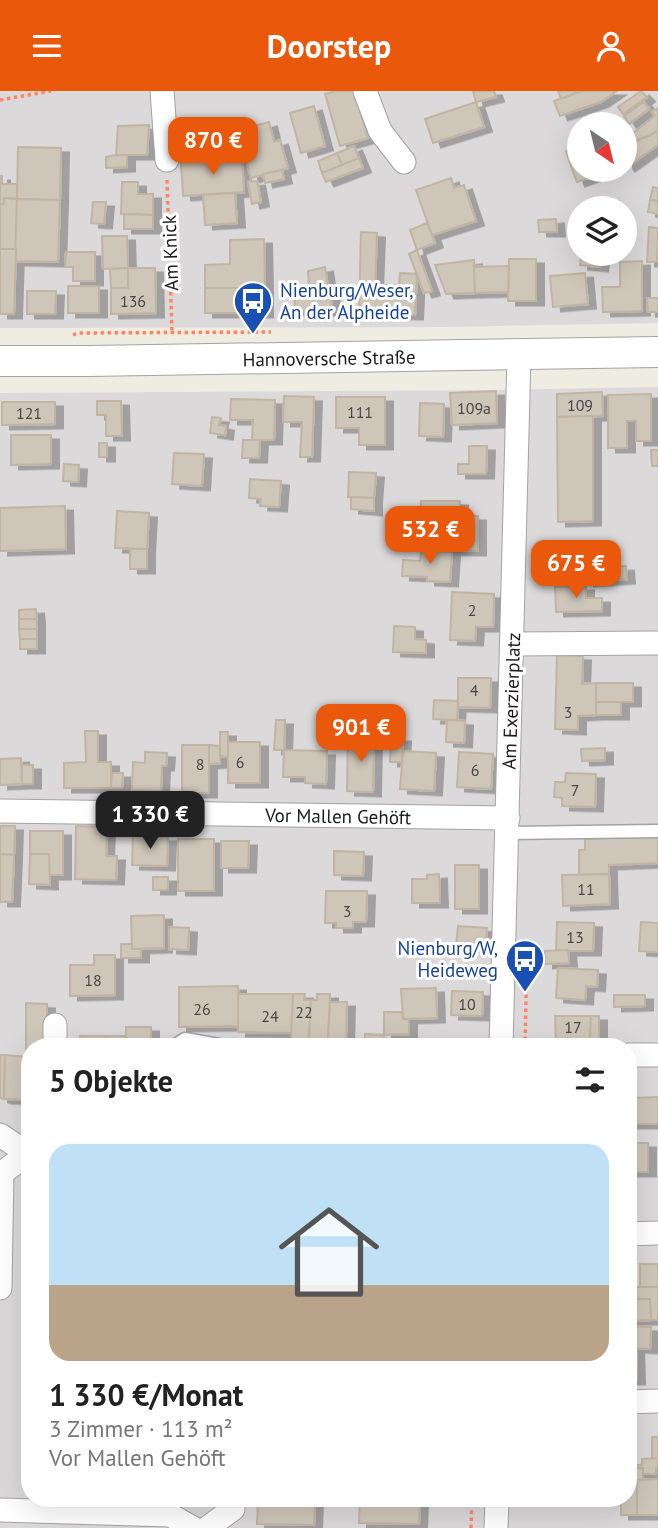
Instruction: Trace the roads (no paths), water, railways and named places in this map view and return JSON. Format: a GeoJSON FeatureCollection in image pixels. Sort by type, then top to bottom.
{"type":"FeatureCollection","features":[{"type":"Feature","properties":{"kind":"street"},"geometry":{"type":"LineString","coordinates":[[162,91],[167,160]]}},
{"type":"Feature","properties":{"kind":"street"},"geometry":{"type":"LineString","coordinates":[[365,91],[380,131],[404,162]]}},
{"type":"Feature","properties":{"kind":"street","name":"Hannoversche Straße"},"geometry":{"type":"LineString","coordinates":[[0,361],[658,352]]}},
{"type":"Feature","properties":{"kind":"street","name":"Am Exerzierplatz"},"geometry":{"type":"LineString","coordinates":[[501,1038],[519,355]]}},
{"type":"Feature","properties":{"kind":"street"},"geometry":{"type":"LineString","coordinates":[[512,644],[658,643]]}},
{"type":"Feature","properties":{"kind":"street","name":"Vor Mallen Gehöft"},"geometry":{"type":"LineString","coordinates":[[0,811],[507,826]]}},
{"type":"Feature","properties":{"kind":"street"},"geometry":{"type":"LineString","coordinates":[[637,1055],[658,1055]]}},
{"type":"Feature","properties":{"kind":"street"},"geometry":{"type":"LineString","coordinates":[[0,1135],[21,1149]]}},
{"type":"Feature","properties":{"kind":"street"},"geometry":{"type":"LineString","coordinates":[[0,1288],[2,1173],[21,1160]]}},
{"type":"Feature","properties":{"kind":"street"},"geometry":{"type":"LineString","coordinates":[[637,1234],[658,1233]]}},
{"type":"Feature","properties":{"kind":"street"},"geometry":{"type":"LineString","coordinates":[[637,1402],[658,1401]]}},
{"type":"Feature","properties":{"kind":"street"},"geometry":{"type":"LineString","coordinates":[[207,1528],[233,1507]]}},
{"type":"Feature","properties":{"kind":"street"},"geometry":{"type":"LineString","coordinates":[[496,1528],[497,1507]]}},
{"type":"Feature","properties":{"kind":"street"},"geometry":{"type":"LineString","coordinates":[[0,1510],[170,1515],[193,1528]]}},
{"type":"Feature","properties":{"kind":"lane"},"geometry":{"type":"LineString","coordinates":[[507,826],[658,831]]}},
{"type":"Feature","properties":{"kind":"place","name":"Nienburg/Weser, An der Alpheide"},"geometry":{"type":"Point","coordinates":[253,335]}},
{"type":"Feature","properties":{"kind":"place","name":"Nienburg/W, Heideweg"},"geometry":{"type":"Point","coordinates":[525,993]}}]}
